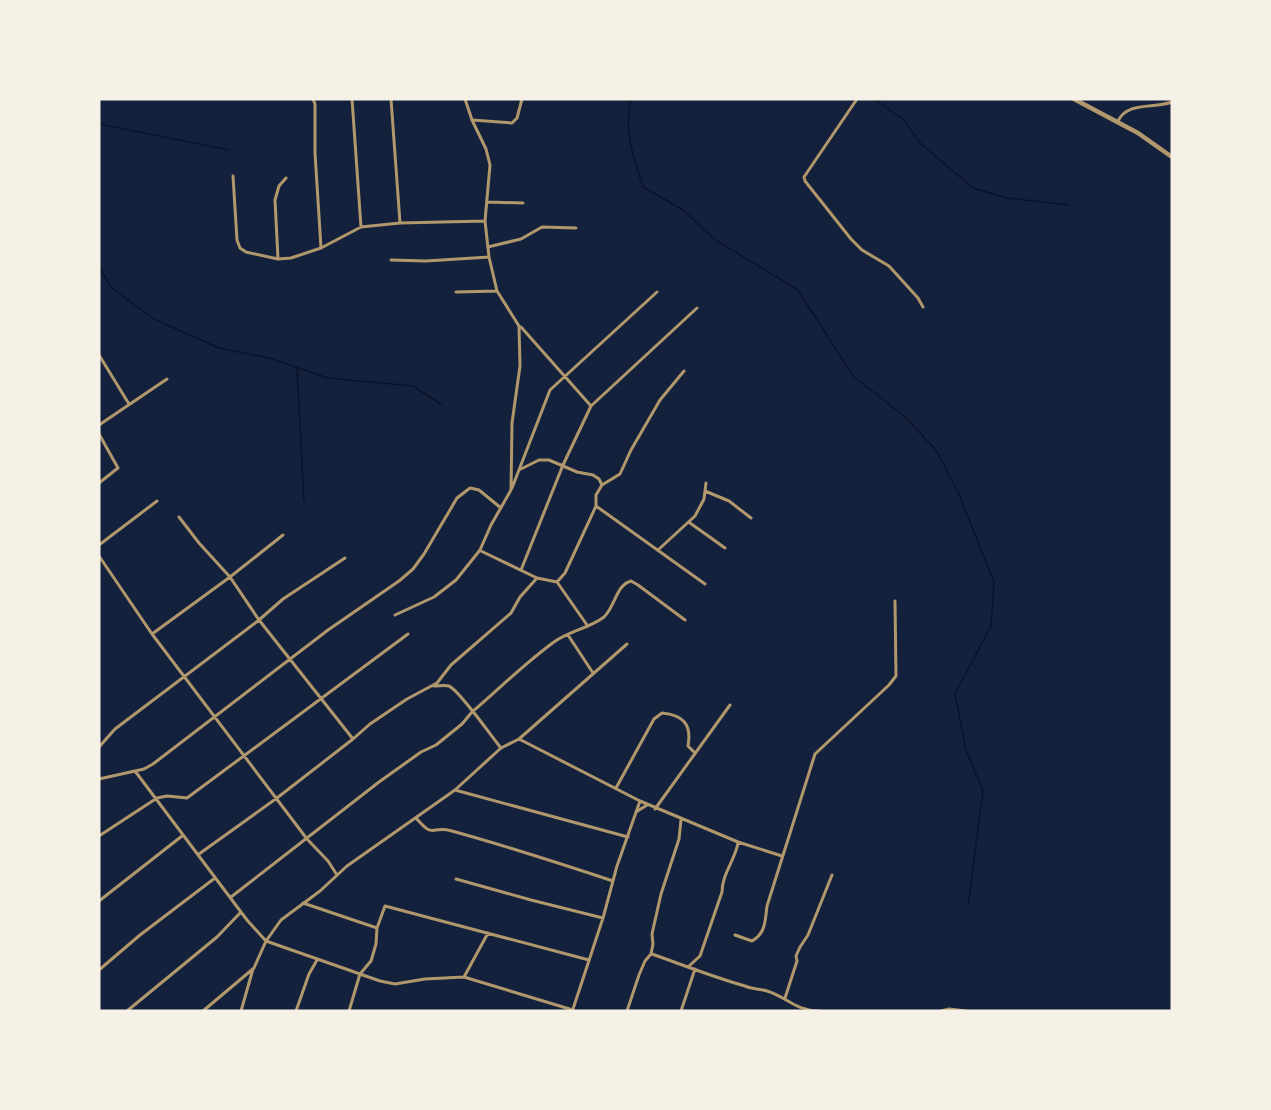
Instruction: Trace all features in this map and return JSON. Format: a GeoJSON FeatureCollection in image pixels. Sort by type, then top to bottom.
{"type":"FeatureCollection","features":[{"type":"Feature","properties":{"kind":"street"},"geometry":{"type":"LineString","coordinates":[[314,99],[321,248]]}},
{"type":"Feature","properties":{"kind":"street"},"geometry":{"type":"LineString","coordinates":[[352,99],[361,227]]}},
{"type":"Feature","properties":{"kind":"street"},"geometry":{"type":"LineString","coordinates":[[391,99],[400,224]]}},
{"type":"Feature","properties":{"kind":"street"},"geometry":{"type":"LineString","coordinates":[[465,99],[488,156],[490,171],[486,221],[489,257],[497,291],[519,326],[591,406]]}},
{"type":"Feature","properties":{"kind":"street"},"geometry":{"type":"LineString","coordinates":[[472,120],[512,123],[517,118],[522,99]]}},
{"type":"Feature","properties":{"kind":"street"},"geometry":{"type":"LineString","coordinates":[[857,99],[804,177],[805,181],[862,250],[889,266],[918,298],[923,307]]}},
{"type":"Feature","properties":{"kind":"street"},"geometry":{"type":"LineString","coordinates":[[1074,99],[1118,121],[1172,157]]}},
{"type":"Feature","properties":{"kind":"street"},"geometry":{"type":"LineString","coordinates":[[1118,121],[1125,111],[1141,106],[1160,106],[1172,102]]}},
{"type":"Feature","properties":{"kind":"street"},"geometry":{"type":"LineString","coordinates":[[233,176],[237,240],[240,248],[246,252],[278,259],[291,258],[321,248],[361,227],[486,221]]}},
{"type":"Feature","properties":{"kind":"street"},"geometry":{"type":"LineString","coordinates":[[278,259],[275,200],[279,186],[286,178]]}},
{"type":"Feature","properties":{"kind":"street"},"geometry":{"type":"LineString","coordinates":[[487,202],[523,203]]}},
{"type":"Feature","properties":{"kind":"street"},"geometry":{"type":"LineString","coordinates":[[488,247],[521,238],[542,227],[576,228]]}},
{"type":"Feature","properties":{"kind":"street"},"geometry":{"type":"LineString","coordinates":[[391,260],[426,261],[489,257]]}},
{"type":"Feature","properties":{"kind":"street"},"geometry":{"type":"LineString","coordinates":[[456,292],[497,291]]}},
{"type":"Feature","properties":{"kind":"street"},"geometry":{"type":"LineString","coordinates":[[395,615],[416,607],[447,589],[480,550],[520,470],[546,395],[657,292]]}},
{"type":"Feature","properties":{"kind":"street"},"geometry":{"type":"LineString","coordinates":[[521,570],[563,465],[591,406],[697,308]]}},
{"type":"Feature","properties":{"kind":"street"},"geometry":{"type":"LineString","coordinates":[[511,490],[512,423],[520,366],[519,326]]}},
{"type":"Feature","properties":{"kind":"street"},"geometry":{"type":"LineString","coordinates":[[99,355],[129,404]]}},
{"type":"Feature","properties":{"kind":"street"},"geometry":{"type":"LineString","coordinates":[[557,582],[565,573],[596,506],[596,495],[602,486],[621,474],[631,450],[660,400],[684,372]]}},
{"type":"Feature","properties":{"kind":"street"},"geometry":{"type":"LineString","coordinates":[[99,425],[167,379]]}},
{"type":"Feature","properties":{"kind":"street"},"geometry":{"type":"LineString","coordinates":[[99,434],[118,468],[99,483]]}},
{"type":"Feature","properties":{"kind":"street"},"geometry":{"type":"LineString","coordinates":[[520,470],[543,459],[577,472],[593,475],[599,479],[602,486]]}},
{"type":"Feature","properties":{"kind":"street"},"geometry":{"type":"LineString","coordinates":[[658,550],[690,523],[700,508],[706,483]]}},
{"type":"Feature","properties":{"kind":"street"},"geometry":{"type":"LineString","coordinates":[[99,779],[135,771],[153,764],[413,568],[424,554],[456,498],[470,488],[479,490],[501,508]]}},
{"type":"Feature","properties":{"kind":"street"},"geometry":{"type":"LineString","coordinates":[[705,491],[729,501],[751,518]]}},
{"type":"Feature","properties":{"kind":"street"},"geometry":{"type":"LineString","coordinates":[[99,545],[156,501]]}},
{"type":"Feature","properties":{"kind":"street"},"geometry":{"type":"LineString","coordinates":[[596,506],[705,584]]}},
{"type":"Feature","properties":{"kind":"street"},"geometry":{"type":"LineString","coordinates":[[179,517],[230,577],[259,620],[353,740]]}},
{"type":"Feature","properties":{"kind":"street"},"geometry":{"type":"LineString","coordinates":[[690,523],[725,548]]}},
{"type":"Feature","properties":{"kind":"street"},"geometry":{"type":"LineString","coordinates":[[152,634],[283,535]]}},
{"type":"Feature","properties":{"kind":"street"},"geometry":{"type":"LineString","coordinates":[[480,550],[537,578],[557,582],[587,625]]}},
{"type":"Feature","properties":{"kind":"street"},"geometry":{"type":"LineString","coordinates":[[99,556],[152,634],[337,875]]}},
{"type":"Feature","properties":{"kind":"street"},"geometry":{"type":"LineString","coordinates":[[99,747],[115,729],[259,620],[283,599],[345,558]]}},
{"type":"Feature","properties":{"kind":"street"},"geometry":{"type":"LineString","coordinates":[[199,854],[277,798],[353,740],[370,724],[407,699],[433,686],[451,665],[511,613],[520,597],[537,578]]}},
{"type":"Feature","properties":{"kind":"street"},"geometry":{"type":"LineString","coordinates":[[231,897],[379,782],[421,752],[436,745],[555,641],[602,618],[609,611],[612,602],[626,582],[632,581],[686,620]]}},
{"type":"Feature","properties":{"kind":"street"},"geometry":{"type":"LineString","coordinates":[[735,935],[752,941],[759,937],[765,928],[767,906],[815,754],[896,676],[895,601]]}},
{"type":"Feature","properties":{"kind":"street"},"geometry":{"type":"LineString","coordinates":[[99,836],[157,798],[167,796],[187,798],[408,634]]}},
{"type":"Feature","properties":{"kind":"street"},"geometry":{"type":"LineString","coordinates":[[568,634],[594,673]]}},
{"type":"Feature","properties":{"kind":"street"},"geometry":{"type":"LineString","coordinates":[[241,1011],[254,968],[266,940],[281,920],[337,875],[455,790],[501,748],[519,739],[627,644]]}},
{"type":"Feature","properties":{"kind":"street"},"geometry":{"type":"LineString","coordinates":[[433,686],[448,686],[463,698],[501,748]]}},
{"type":"Feature","properties":{"kind":"street"},"geometry":{"type":"LineString","coordinates":[[655,809],[730,705]]}},
{"type":"Feature","properties":{"kind":"street"},"geometry":{"type":"LineString","coordinates":[[616,788],[654,719],[662,713],[671,714],[685,721],[689,730],[688,746],[695,753]]}},
{"type":"Feature","properties":{"kind":"street"},"geometry":{"type":"LineString","coordinates":[[519,739],[585,775],[616,788],[655,809],[738,842],[782,856]]}},
{"type":"Feature","properties":{"kind":"street"},"geometry":{"type":"LineString","coordinates":[[135,771],[241,912],[266,940],[380,981],[395,984],[425,979],[464,978],[573,1010],[640,801]]}},
{"type":"Feature","properties":{"kind":"street"},"geometry":{"type":"LineString","coordinates":[[455,790],[628,837]]}},
{"type":"Feature","properties":{"kind":"street"},"geometry":{"type":"LineString","coordinates":[[636,813],[647,805]]}},
{"type":"Feature","properties":{"kind":"street"},"geometry":{"type":"LineString","coordinates":[[416,818],[425,829],[447,830],[489,840],[613,880]]}},
{"type":"Feature","properties":{"kind":"street"},"geometry":{"type":"LineString","coordinates":[[627,1011],[639,975],[651,954],[656,914],[679,840],[681,820]]}},
{"type":"Feature","properties":{"kind":"street"},"geometry":{"type":"LineString","coordinates":[[99,901],[183,835]]}},
{"type":"Feature","properties":{"kind":"street"},"geometry":{"type":"LineString","coordinates":[[688,967],[700,956],[722,892],[722,884],[738,842]]}},
{"type":"Feature","properties":{"kind":"street"},"geometry":{"type":"LineString","coordinates":[[785,998],[797,961],[796,956],[808,935],[832,875]]}},
{"type":"Feature","properties":{"kind":"street"},"geometry":{"type":"LineString","coordinates":[[99,970],[140,935],[215,878]]}},
{"type":"Feature","properties":{"kind":"street"},"geometry":{"type":"LineString","coordinates":[[456,879],[603,918]]}},
{"type":"Feature","properties":{"kind":"street"},"geometry":{"type":"LineString","coordinates":[[303,903],[377,928]]}},
{"type":"Feature","properties":{"kind":"street"},"geometry":{"type":"LineString","coordinates":[[349,1011],[360,974],[370,961],[376,944],[377,928],[385,906],[590,960]]}},
{"type":"Feature","properties":{"kind":"street"},"geometry":{"type":"LineString","coordinates":[[127,1011],[217,937],[241,912]]}},
{"type":"Feature","properties":{"kind":"street"},"geometry":{"type":"LineString","coordinates":[[464,978],[488,933]]}},
{"type":"Feature","properties":{"kind":"street"},"geometry":{"type":"LineString","coordinates":[[651,954],[785,998],[791,1004],[804,1010],[819,1011]]}},
{"type":"Feature","properties":{"kind":"street"},"geometry":{"type":"LineString","coordinates":[[296,1011],[309,974],[317,960]]}},
{"type":"Feature","properties":{"kind":"street"},"geometry":{"type":"LineString","coordinates":[[203,1011],[254,968]]}},
{"type":"Feature","properties":{"kind":"street"},"geometry":{"type":"LineString","coordinates":[[681,1011],[695,969]]}},
{"type":"Feature","properties":{"kind":"street"},"geometry":{"type":"LineString","coordinates":[[941,1011],[949,1009],[966,1011]]}},
{"type":"Feature","properties":{"kind":"waterway"},"geometry":{"type":"LineString","coordinates":[[631,99],[629,132],[643,187],[683,210],[714,239],[798,290],[853,376],[903,415],[936,450],[958,492],[994,582],[991,626],[955,694],[966,750],[983,791],[968,906]]}},
{"type":"Feature","properties":{"kind":"waterway"},"geometry":{"type":"LineString","coordinates":[[874,99],[903,119],[921,144],[973,188],[1007,198],[1069,205]]}},
{"type":"Feature","properties":{"kind":"waterway"},"geometry":{"type":"LineString","coordinates":[[99,124],[229,150]]}},
{"type":"Feature","properties":{"kind":"waterway"},"geometry":{"type":"LineString","coordinates":[[99,267],[112,288],[154,319],[219,348],[269,358],[328,378],[413,386],[441,404]]}},
{"type":"Feature","properties":{"kind":"waterway"},"geometry":{"type":"LineString","coordinates":[[297,368],[304,501]]}}]}
